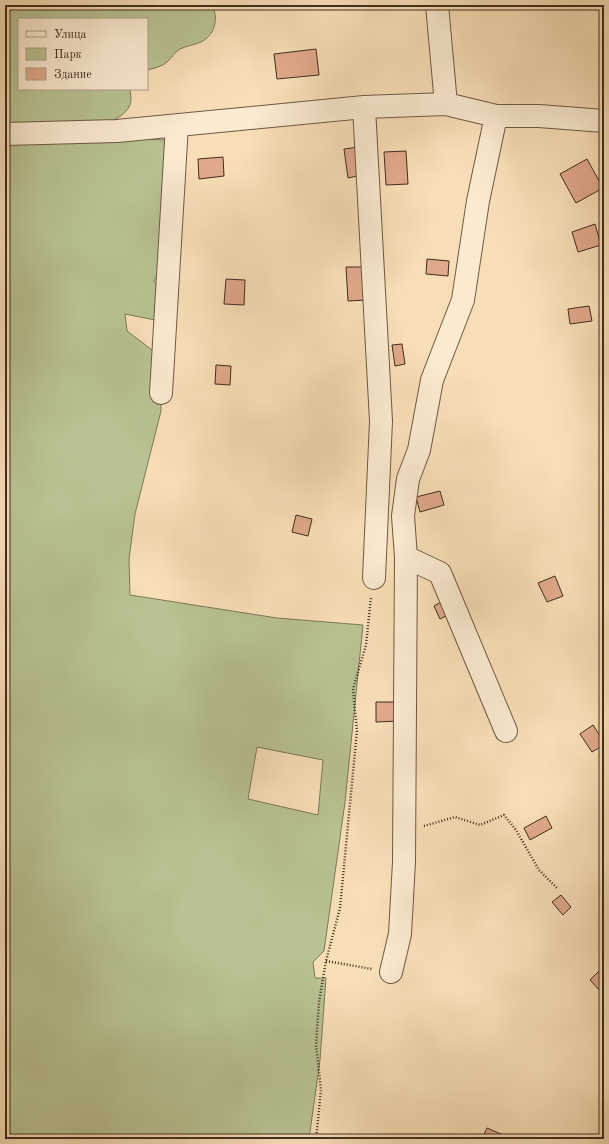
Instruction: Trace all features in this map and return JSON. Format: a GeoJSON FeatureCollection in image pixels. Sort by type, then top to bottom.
{"type":"FeatureCollection","features":[{"type":"Feature","properties":{"kind":"street"},"geometry":{"type":"LineString","coordinates":[[437,5],[446,104]]}},
{"type":"Feature","properties":{"kind":"street"},"geometry":{"type":"LineString","coordinates":[[5,134],[117,131],[364,107],[446,104],[496,116],[539,116],[604,120]]}},
{"type":"Feature","properties":{"kind":"street"},"geometry":{"type":"LineString","coordinates":[[364,107],[381,421],[374,578]]}},
{"type":"Feature","properties":{"kind":"street"},"geometry":{"type":"LineString","coordinates":[[391,972],[400,934],[404,832],[406,557],[403,516],[408,479],[419,450],[432,380],[463,300],[478,201],[496,116]]}},
{"type":"Feature","properties":{"kind":"street"},"geometry":{"type":"LineString","coordinates":[[161,393],[177,126]]}},
{"type":"Feature","properties":{"kind":"street"},"geometry":{"type":"LineString","coordinates":[[406,557],[440,574],[506,731]]}},
{"type":"Feature","properties":{"kind":"path"},"geometry":{"type":"LineString","coordinates":[[316,1139],[321,1090],[316,1045],[319,1002],[326,961],[340,908],[357,731],[354,689],[366,645],[374,578]]}},
{"type":"Feature","properties":{"kind":"path"},"geometry":{"type":"LineString","coordinates":[[404,832],[454,818],[480,825],[504,815],[516,830],[540,870],[557,888]]}},
{"type":"Feature","properties":{"kind":"path"},"geometry":{"type":"LineString","coordinates":[[326,961],[391,972]]}},
{"type":"Feature","properties":{"kind":"green space"},"geometry":{"type":"Polygon","coordinates":[[[5,5],[212,5],[214,10],[214,26],[210,35],[206,39],[180,49],[165,64],[148,70],[148,18],[18,18],[18,90],[130,90],[131,99],[128,108],[122,115],[104,126],[104,138],[167,140],[165,260],[154,281],[168,302],[165,322],[125,314],[127,331],[160,356],[161,411],[135,514],[129,559],[130,595],[277,618],[363,625],[345,802],[324,951],[313,962],[315,978],[326,978],[320,1060],[309,1139],[5,1139],[5,5]],[[257,747],[248,799],[318,815],[323,760],[257,747]]]}},
{"type":"Feature","properties":{"kind":"building"},"geometry":{"type":"Polygon","coordinates":[[[316,49],[319,75],[277,79],[274,54],[316,49]]]}},
{"type":"Feature","properties":{"kind":"building"},"geometry":{"type":"Polygon","coordinates":[[[358,147],[362,175],[348,178],[344,149],[358,147]]]}},
{"type":"Feature","properties":{"kind":"building"},"geometry":{"type":"Polygon","coordinates":[[[406,151],[408,184],[386,185],[384,152],[406,151]]]}},
{"type":"Feature","properties":{"kind":"building"},"geometry":{"type":"Polygon","coordinates":[[[223,157],[224,176],[199,179],[198,159],[223,157]]]}},
{"type":"Feature","properties":{"kind":"building"},"geometry":{"type":"Polygon","coordinates":[[[587,159],[603,188],[576,203],[560,174],[587,159]]]}},
{"type":"Feature","properties":{"kind":"building"},"geometry":{"type":"Polygon","coordinates":[[[595,224],[601,245],[578,252],[572,232],[595,224]]]}},
{"type":"Feature","properties":{"kind":"building"},"geometry":{"type":"Polygon","coordinates":[[[427,259],[449,261],[448,276],[426,274],[427,259]]]}},
{"type":"Feature","properties":{"kind":"building"},"geometry":{"type":"Polygon","coordinates":[[[346,267],[364,267],[366,300],[348,301],[346,267]]]}},
{"type":"Feature","properties":{"kind":"building"},"geometry":{"type":"Polygon","coordinates":[[[226,279],[245,280],[244,305],[224,304],[226,279]]]}},
{"type":"Feature","properties":{"kind":"building"},"geometry":{"type":"Polygon","coordinates":[[[589,306],[592,321],[570,324],[568,309],[589,306]]]}},
{"type":"Feature","properties":{"kind":"building"},"geometry":{"type":"Polygon","coordinates":[[[402,344],[405,364],[395,366],[392,345],[402,344]]]}},
{"type":"Feature","properties":{"kind":"building"},"geometry":{"type":"Polygon","coordinates":[[[216,365],[231,366],[230,385],[215,384],[216,365]]]}},
{"type":"Feature","properties":{"kind":"building"},"geometry":{"type":"Polygon","coordinates":[[[440,491],[444,505],[420,512],[416,497],[440,491]]]}},
{"type":"Feature","properties":{"kind":"building"},"geometry":{"type":"Polygon","coordinates":[[[296,515],[312,519],[308,536],[292,532],[296,515]]]}},
{"type":"Feature","properties":{"kind":"building"},"geometry":{"type":"Polygon","coordinates":[[[555,576],[563,596],[547,602],[538,583],[555,576]]]}},
{"type":"Feature","properties":{"kind":"building"},"geometry":{"type":"Polygon","coordinates":[[[445,600],[452,613],[440,619],[434,606],[445,600]]]}},
{"type":"Feature","properties":{"kind":"building"},"geometry":{"type":"Polygon","coordinates":[[[376,702],[399,702],[399,721],[376,722],[376,702]]]}},
{"type":"Feature","properties":{"kind":"building"},"geometry":{"type":"Polygon","coordinates":[[[593,725],[604,742],[604,745],[592,752],[580,734],[593,725]]]}},
{"type":"Feature","properties":{"kind":"building"},"geometry":{"type":"Polygon","coordinates":[[[546,816],[552,828],[530,840],[524,828],[546,816]]]}},
{"type":"Feature","properties":{"kind":"building"},"geometry":{"type":"Polygon","coordinates":[[[561,895],[571,907],[563,915],[552,902],[561,895]]]}},
{"type":"Feature","properties":{"kind":"building"},"geometry":{"type":"Polygon","coordinates":[[[604,966],[604,989],[601,992],[590,980],[604,966]]]}},
{"type":"Feature","properties":{"kind":"building"},"geometry":{"type":"Polygon","coordinates":[[[487,1128],[510,1138],[510,1139],[482,1139],[487,1128]]]}}]}
